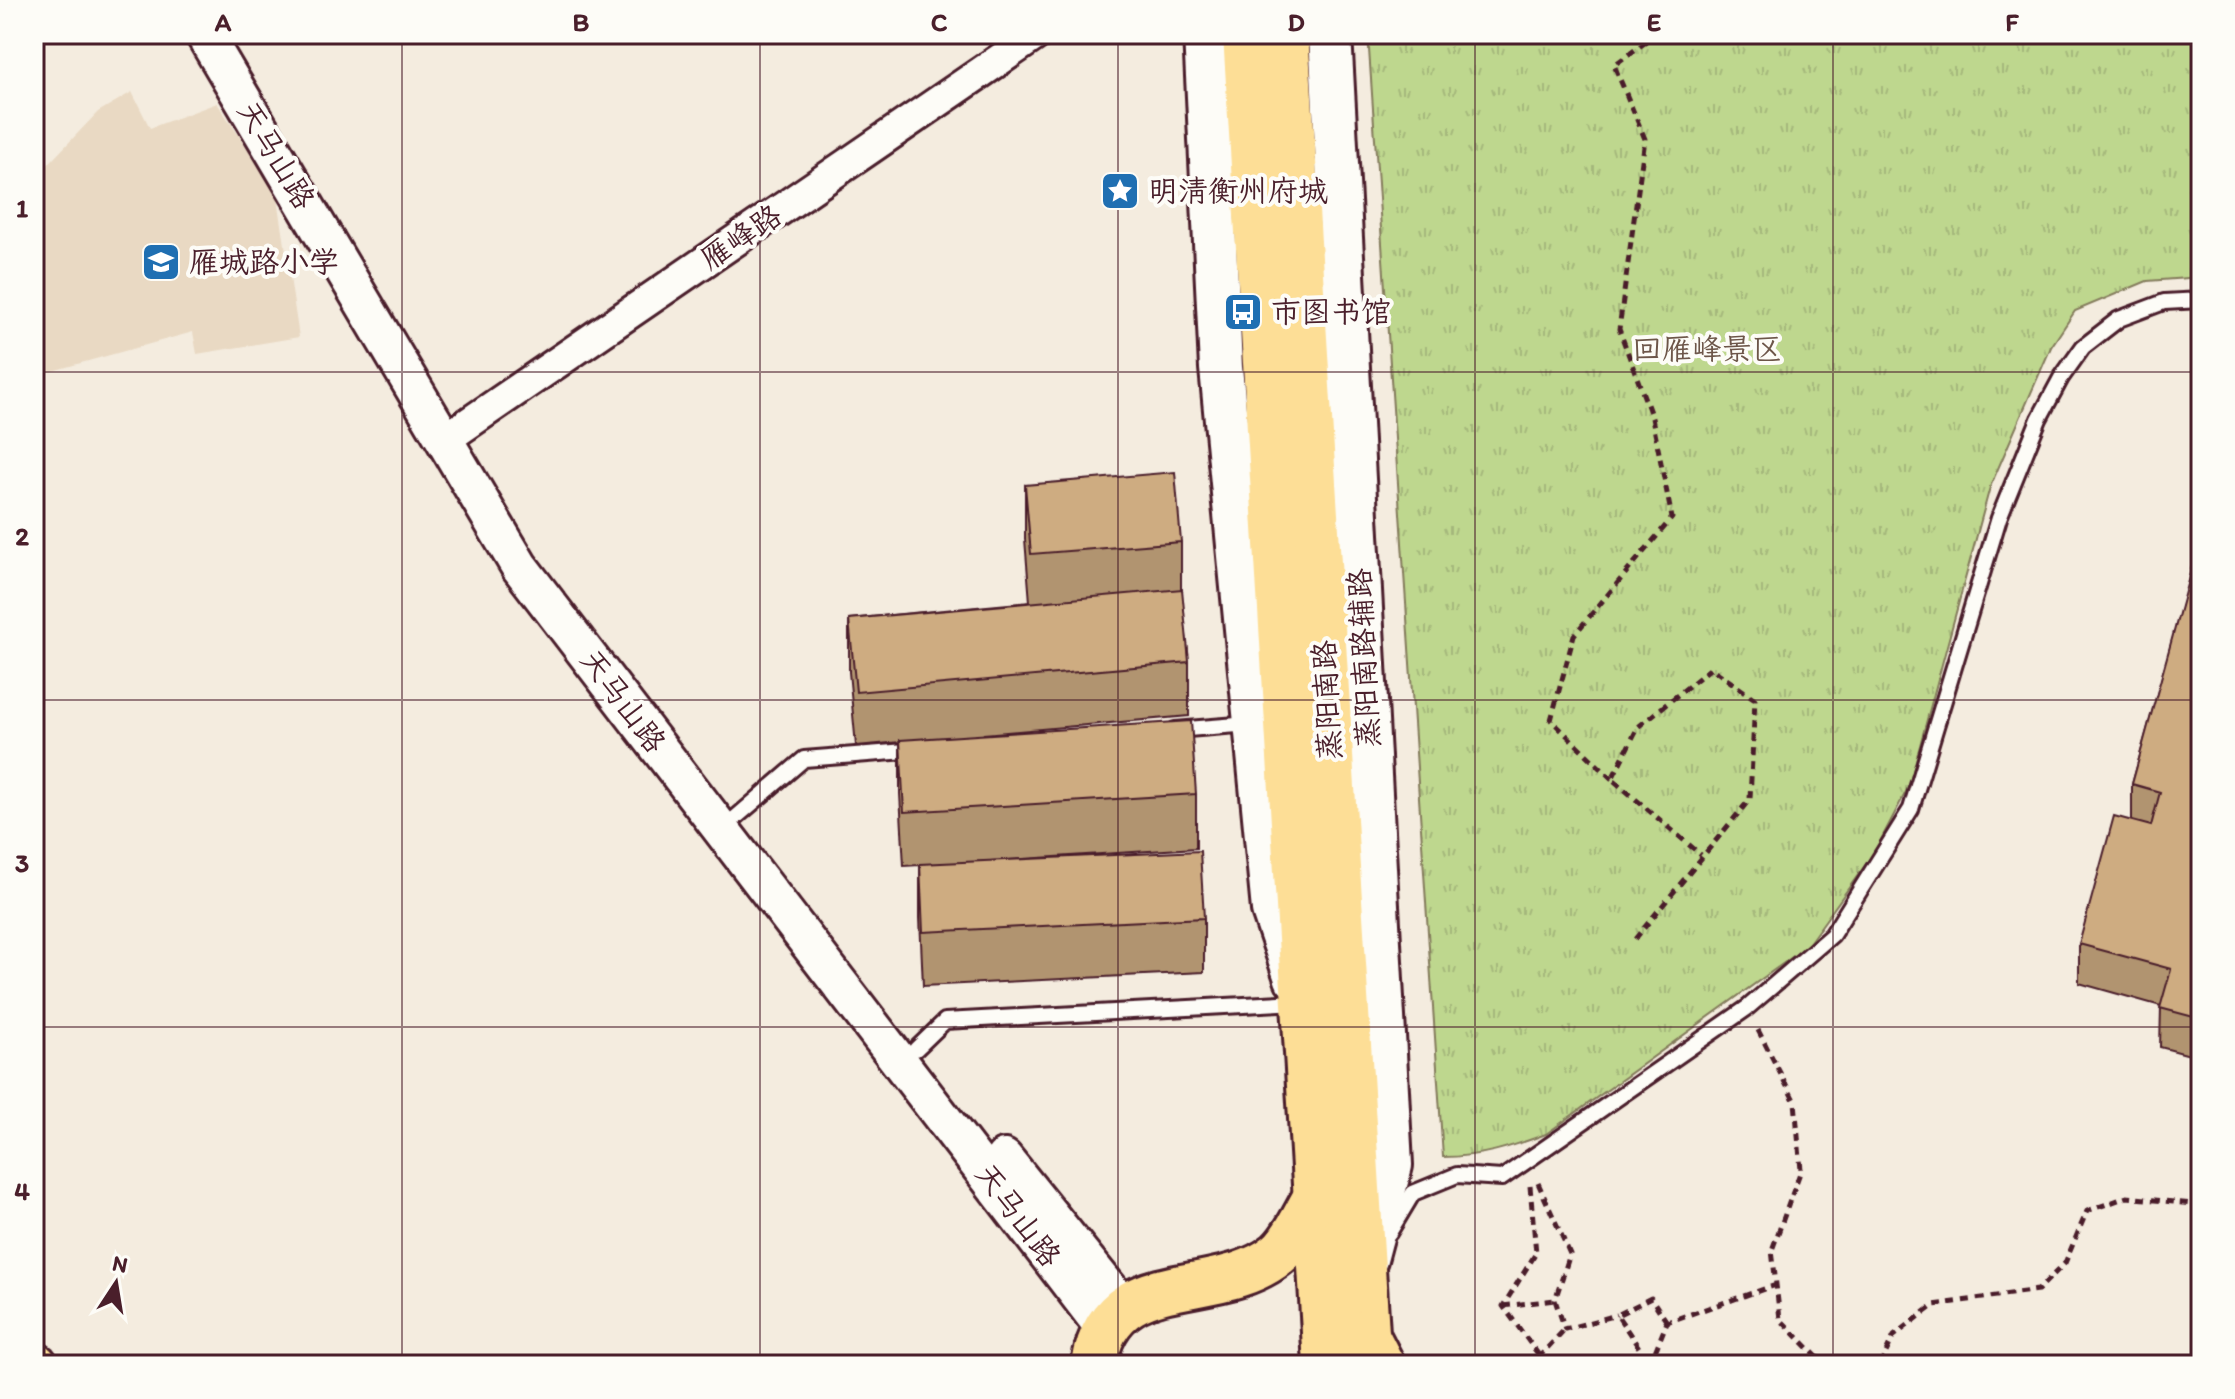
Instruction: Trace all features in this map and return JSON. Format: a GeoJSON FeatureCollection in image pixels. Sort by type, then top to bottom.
{"type":"FeatureCollection","features":[{"type":"Feature","properties":{"kind":"main road"},"geometry":{"type":"LineString","coordinates":[[1205,34],[1221,368],[1271,722]]}},
{"type":"Feature","properties":{"kind":"main road","name":"蒸阳南路"},"geometry":{"type":"LineString","coordinates":[[1245,34],[1271,722],[1304,1001],[1326,1365]]}},
{"type":"Feature","properties":{"kind":"main road","name":"蒸阳南路"},"geometry":{"type":"LineString","coordinates":[[1286,34],[1361,1279],[1372,1354]]}},
{"type":"Feature","properties":{"kind":"main road","name":"蒸阳南路辅路"},"geometry":{"type":"LineString","coordinates":[[1330,34],[1391,1165],[1361,1279]]}},
{"type":"Feature","properties":{"kind":"main road"},"geometry":{"type":"LineString","coordinates":[[1107,1333],[1159,1291],[1209,1282],[1256,1267],[1280,1253],[1315,1198]]}},
{"type":"Feature","properties":{"kind":"street","name":"天马山路"},"geometry":{"type":"LineString","coordinates":[[204,34],[450,436],[527,550],[916,1049],[1107,1333]]}},
{"type":"Feature","properties":{"kind":"street","name":"天马山路"},"geometry":{"type":"LineString","coordinates":[[221,34],[450,436],[519,566],[1107,1333]]}},
{"type":"Feature","properties":{"kind":"street","name":"雁峰路"},"geometry":{"type":"LineString","coordinates":[[450,436],[1037,34]]}},
{"type":"Feature","properties":{"kind":"lane"},"geometry":{"type":"LineString","coordinates":[[1361,1279],[1413,1193],[1457,1175],[1502,1178],[1747,1008],[1832,935],[1911,809],[1999,518],[2039,419],[2061,378],[2083,347],[2119,319],[2164,302],[2201,300]]}},
{"type":"Feature","properties":{"kind":"lane"},"geometry":{"type":"LineString","coordinates":[[1162,731],[1271,722]]}},
{"type":"Feature","properties":{"kind":"lane"},"geometry":{"type":"LineString","coordinates":[[734,819],[804,759],[928,749]]}},
{"type":"Feature","properties":{"kind":"lane"},"geometry":{"type":"LineString","coordinates":[[916,1049],[945,1021],[1304,1001]]}},
{"type":"Feature","properties":{"kind":"path"},"geometry":{"type":"LineString","coordinates":[[1657,34],[1614,65],[1645,139],[1619,329],[1652,418],[1672,518],[1574,635],[1551,720],[1612,779],[1701,855]]}},
{"type":"Feature","properties":{"kind":"path"},"geometry":{"type":"LineString","coordinates":[[1612,779],[1638,727],[1711,668],[1755,699],[1750,799],[1635,939]]}},
{"type":"Feature","properties":{"kind":"path"},"geometry":{"type":"LineString","coordinates":[[1747,1008],[1795,1102],[1801,1170],[1772,1250],[1780,1319],[1825,1365]]}},
{"type":"Feature","properties":{"kind":"path"},"geometry":{"type":"LineString","coordinates":[[1527,1158],[1570,1254],[1555,1300],[1565,1329]]}},
{"type":"Feature","properties":{"kind":"path"},"geometry":{"type":"LineString","coordinates":[[1503,1306],[1536,1253],[1527,1158]]}},
{"type":"Feature","properties":{"kind":"path"},"geometry":{"type":"LineString","coordinates":[[1880,1365],[1894,1336],[1934,1305],[2038,1290],[2065,1263],[2087,1211],[2127,1197],[2201,1205]]}},
{"type":"Feature","properties":{"kind":"path"},"geometry":{"type":"LineString","coordinates":[[1650,1365],[1667,1322],[1776,1285]]}},
{"type":"Feature","properties":{"kind":"path"},"geometry":{"type":"LineString","coordinates":[[1538,1358],[1565,1329],[1617,1315],[1651,1298],[1667,1322]]}},
{"type":"Feature","properties":{"kind":"path"},"geometry":{"type":"LineString","coordinates":[[1503,1306],[1555,1300]]}},
{"type":"Feature","properties":{"kind":"path"},"geometry":{"type":"LineString","coordinates":[[1503,1306],[1546,1365]]}},
{"type":"Feature","properties":{"kind":"path"},"geometry":{"type":"LineString","coordinates":[[1617,1315],[1650,1365]]}},
{"type":"Feature","properties":{"kind":"shaded area","name":"雁城路小学"},"geometry":{"type":"Polygon","coordinates":[[[132,92],[150,128],[217,103],[277,192],[299,337],[197,354],[193,332],[34,376],[34,179],[98,112],[132,92]]]}},
{"type":"Feature","properties":{"kind":"green space","name":"回雁峰景区"},"geometry":{"type":"Polygon","coordinates":[[[1368,34],[2201,34],[2201,277],[2147,281],[2075,311],[2051,347],[1990,487],[1909,786],[1874,853],[1806,947],[1546,1134],[1496,1150],[1457,1157],[1443,1157],[1368,34]]]}},
{"type":"Feature","properties":{"kind":"building"},"geometry":{"type":"Polygon","coordinates":[[[1175,472],[1181,542],[1031,554],[1025,485],[1175,472]]]}},
{"type":"Feature","properties":{"kind":"building"},"geometry":{"type":"Polygon","coordinates":[[[2200,537],[2201,1019],[2160,1008],[2171,969],[2079,944],[2114,816],[2151,826],[2160,792],[2132,784],[2200,537]]]}},
{"type":"Feature","properties":{"kind":"building"},"geometry":{"type":"Polygon","coordinates":[[[1182,589],[1189,662],[856,692],[849,619],[1182,589]]]}},
{"type":"Feature","properties":{"kind":"building"},"geometry":{"type":"Polygon","coordinates":[[[1191,721],[1196,794],[904,812],[900,740],[1191,721]]]}},
{"type":"Feature","properties":{"kind":"building"},"geometry":{"type":"Polygon","coordinates":[[[1200,851],[1204,918],[923,932],[920,864],[1200,851]]]}},
{"type":"Feature","properties":{"kind":"place","name":"明清衡州府城"},"geometry":{"type":"Point","coordinates":[1120,191]}},
{"type":"Feature","properties":{"kind":"place","name":"雁城路小学"},"geometry":{"type":"Point","coordinates":[161,262]}},
{"type":"Feature","properties":{"kind":"place","name":"市图书馆"},"geometry":{"type":"Point","coordinates":[1243,312]}}]}
